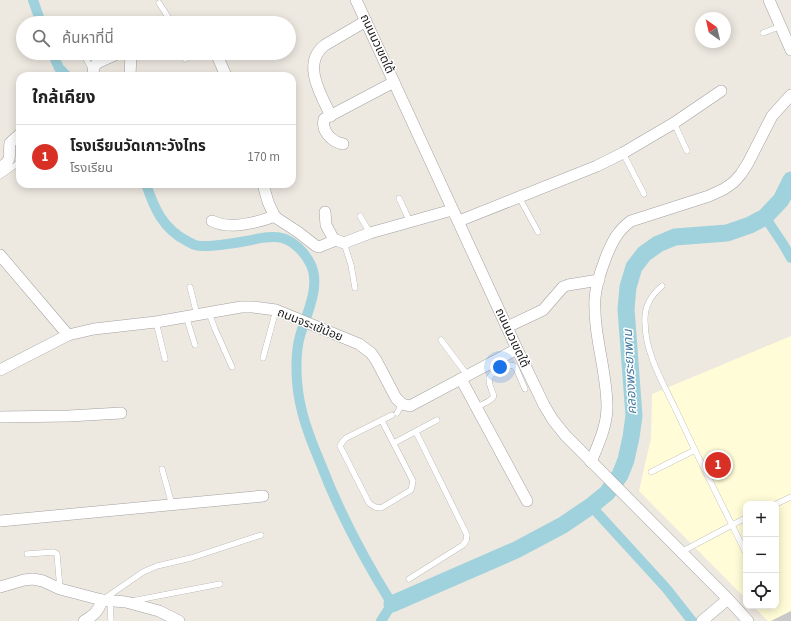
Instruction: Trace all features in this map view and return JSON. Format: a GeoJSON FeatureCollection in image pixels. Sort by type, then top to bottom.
{"type":"FeatureCollection","features":[{"type":"Feature","properties":{"kind":"street","name":"ถนนนวเขตใต้"},"geometry":{"type":"LineString","coordinates":[[356,0],[452,210],[459,221],[517,349],[552,420],[621,493],[682,552],[748,621]]}},
{"type":"Feature","properties":{"kind":"street"},"geometry":{"type":"LineString","coordinates":[[769,0],[791,50]]}},
{"type":"Feature","properties":{"kind":"street"},"geometry":{"type":"LineString","coordinates":[[331,116],[314,78],[314,57],[319,49],[366,21]]}},
{"type":"Feature","properties":{"kind":"street"},"geometry":{"type":"LineString","coordinates":[[94,72],[94,65],[102,60]]}},
{"type":"Feature","properties":{"kind":"street"},"geometry":{"type":"LineString","coordinates":[[130,72],[131,60]]}},
{"type":"Feature","properties":{"kind":"street"},"geometry":{"type":"LineString","coordinates":[[219,60],[224,72]]}},
{"type":"Feature","properties":{"kind":"street"},"geometry":{"type":"LineString","coordinates":[[343,144],[331,139],[324,125],[324,120],[394,82]]}},
{"type":"Feature","properties":{"kind":"street"},"geometry":{"type":"LineString","coordinates":[[459,221],[573,176],[623,153],[674,123],[721,91]]}},
{"type":"Feature","properties":{"kind":"street"},"geometry":{"type":"LineString","coordinates":[[594,465],[604,429],[607,409],[606,388],[596,320],[595,298],[600,276],[609,250],[618,233],[623,226],[632,221],[709,196],[724,189],[734,182],[748,162],[772,116],[791,95]]}},
{"type":"Feature","properties":{"kind":"street"},"geometry":{"type":"LineString","coordinates":[[0,168],[9,160],[11,155],[10,143],[16,138]]}},
{"type":"Feature","properties":{"kind":"street"},"geometry":{"type":"LineString","coordinates":[[264,188],[268,202],[275,216],[319,247],[452,210]]}},
{"type":"Feature","properties":{"kind":"street"},"geometry":{"type":"LineString","coordinates":[[325,212],[326,225],[339,242]]}},
{"type":"Feature","properties":{"kind":"street"},"geometry":{"type":"LineString","coordinates":[[212,221],[220,225],[229,225],[259,222],[275,216]]}},
{"type":"Feature","properties":{"kind":"street"},"geometry":{"type":"LineString","coordinates":[[0,255],[68,335]]}},
{"type":"Feature","properties":{"kind":"street"},"geometry":{"type":"LineString","coordinates":[[507,327],[543,310],[563,287],[600,276]]}},
{"type":"Feature","properties":{"kind":"street","name":"ถนนจระเข้น้อย"},"geometry":{"type":"LineString","coordinates":[[0,370],[68,335],[94,328],[156,322],[241,307],[253,307],[276,310],[359,344],[371,353],[376,360],[396,398],[397,411]]}},
{"type":"Feature","properties":{"kind":"street"},"geometry":{"type":"LineString","coordinates":[[397,411],[410,406],[517,349]]}},
{"type":"Feature","properties":{"kind":"street"},"geometry":{"type":"LineString","coordinates":[[464,378],[477,407],[527,500]]}},
{"type":"Feature","properties":{"kind":"street"},"geometry":{"type":"LineString","coordinates":[[0,417],[69,416],[121,413]]}},
{"type":"Feature","properties":{"kind":"street"},"geometry":{"type":"LineString","coordinates":[[0,521],[263,496]]}},
{"type":"Feature","properties":{"kind":"street"},"geometry":{"type":"LineString","coordinates":[[0,587],[12,582],[33,579],[43,581],[60,589],[106,601],[126,602],[159,611],[180,621]]}},
{"type":"Feature","properties":{"kind":"street"},"geometry":{"type":"LineString","coordinates":[[702,621],[728,599]]}},
{"type":"Feature","properties":{"kind":"street"},"geometry":{"type":"LineString","coordinates":[[84,621],[95,614],[106,601]]}},
{"type":"Feature","properties":{"kind":"lane"},"geometry":{"type":"LineString","coordinates":[[159,3],[167,16]]}},
{"type":"Feature","properties":{"kind":"lane"},"geometry":{"type":"LineString","coordinates":[[763,34],[781,26]]}},
{"type":"Feature","properties":{"kind":"lane"},"geometry":{"type":"LineString","coordinates":[[87,60],[93,72]]}},
{"type":"Feature","properties":{"kind":"lane"},"geometry":{"type":"LineString","coordinates":[[674,123],[687,151]]}},
{"type":"Feature","properties":{"kind":"lane"},"geometry":{"type":"LineString","coordinates":[[623,153],[644,194]]}},
{"type":"Feature","properties":{"kind":"lane"},"geometry":{"type":"LineString","coordinates":[[0,176],[16,165]]}},
{"type":"Feature","properties":{"kind":"lane"},"geometry":{"type":"LineString","coordinates":[[519,197],[538,232]]}},
{"type":"Feature","properties":{"kind":"lane"},"geometry":{"type":"LineString","coordinates":[[399,198],[410,222]]}},
{"type":"Feature","properties":{"kind":"lane"},"geometry":{"type":"LineString","coordinates":[[360,216],[370,233]]}},
{"type":"Feature","properties":{"kind":"lane"},"geometry":{"type":"LineString","coordinates":[[339,242],[351,265],[355,288]]}},
{"type":"Feature","properties":{"kind":"lane"},"geometry":{"type":"LineString","coordinates":[[662,286],[654,292],[646,305],[646,340],[658,372],[743,547]]}},
{"type":"Feature","properties":{"kind":"lane"},"geometry":{"type":"LineString","coordinates":[[190,287],[195,345]]}},
{"type":"Feature","properties":{"kind":"lane"},"geometry":{"type":"LineString","coordinates":[[263,358],[276,310]]}},
{"type":"Feature","properties":{"kind":"lane"},"geometry":{"type":"LineString","coordinates":[[209,312],[232,367]]}},
{"type":"Feature","properties":{"kind":"lane"},"geometry":{"type":"LineString","coordinates":[[156,322],[165,359]]}},
{"type":"Feature","properties":{"kind":"lane"},"geometry":{"type":"LineString","coordinates":[[441,340],[464,378]]}},
{"type":"Feature","properties":{"kind":"lane"},"geometry":{"type":"LineString","coordinates":[[477,407],[494,398],[489,378],[492,374],[509,365],[516,368],[525,389]]}},
{"type":"Feature","properties":{"kind":"lane"},"geometry":{"type":"LineString","coordinates":[[382,421],[413,481],[413,485],[411,490],[381,508],[375,507],[369,502],[340,446],[346,438],[382,421],[397,411]]}},
{"type":"Feature","properties":{"kind":"lane"},"geometry":{"type":"LineString","coordinates":[[394,443],[437,420]]}},
{"type":"Feature","properties":{"kind":"lane"},"geometry":{"type":"LineString","coordinates":[[409,579],[462,546],[466,541],[467,535],[416,432]]}},
{"type":"Feature","properties":{"kind":"lane"},"geometry":{"type":"LineString","coordinates":[[650,472],[695,450]]}},
{"type":"Feature","properties":{"kind":"lane"},"geometry":{"type":"LineString","coordinates":[[162,469],[172,505]]}},
{"type":"Feature","properties":{"kind":"lane"},"geometry":{"type":"LineString","coordinates":[[779,503],[791,497]]}},
{"type":"Feature","properties":{"kind":"lane"},"geometry":{"type":"LineString","coordinates":[[682,552],[743,520]]}},
{"type":"Feature","properties":{"kind":"lane"},"geometry":{"type":"LineString","coordinates":[[111,621],[106,601],[143,572],[157,566],[191,558],[261,536]]}},
{"type":"Feature","properties":{"kind":"lane"},"geometry":{"type":"LineString","coordinates":[[27,554],[54,552],[57,554],[60,589]]}},
{"type":"Feature","properties":{"kind":"lane"},"geometry":{"type":"LineString","coordinates":[[126,602],[220,584]]}},
{"type":"Feature","properties":{"kind":"shaded area"},"geometry":{"type":"Polygon","coordinates":[[[791,336],[791,611],[768,621],[756,609],[779,609],[779,501],[743,501],[743,596],[639,491],[651,438],[652,394],[791,336]]]}},
{"type":"Feature","properties":{"kind":"shaded area"},"geometry":{"type":"Polygon","coordinates":[[[791,611],[791,621],[771,621],[791,611]]]}},
{"type":"Feature","properties":{"kind":"waterway"},"geometry":{"type":"LineString","coordinates":[[33,0],[39,16]]}},
{"type":"Feature","properties":{"kind":"waterway"},"geometry":{"type":"LineString","coordinates":[[55,60],[63,72]]}},
{"type":"Feature","properties":{"kind":"waterway","name":"คลองพระยาพาน"},"geometry":{"type":"LineString","coordinates":[[392,604],[516,550],[563,525],[607,493],[620,475],[626,460],[634,416],[626,309],[628,287],[634,267],[644,254],[658,244],[675,237],[727,233],[750,225],[765,217],[781,200],[791,180]]}},
{"type":"Feature","properties":{"kind":"waterway"},"geometry":{"type":"LineString","coordinates":[[147,188],[160,217],[179,236],[195,245],[213,246],[278,237],[295,245],[302,251],[310,263],[313,272],[314,290],[300,336],[296,364],[298,392],[302,413],[308,433],[335,499],[362,552],[392,604],[381,621]]}},
{"type":"Feature","properties":{"kind":"waterway"},"geometry":{"type":"LineString","coordinates":[[765,217],[791,258]]}},
{"type":"Feature","properties":{"kind":"waterway"},"geometry":{"type":"LineString","coordinates":[[591,506],[666,588],[692,621]]}},
{"type":"Feature","properties":{"kind":"place","name":"โรงเรียนวัดเกาะวังไทร"},"geometry":{"type":"Point","coordinates":[718,465]}}]}
